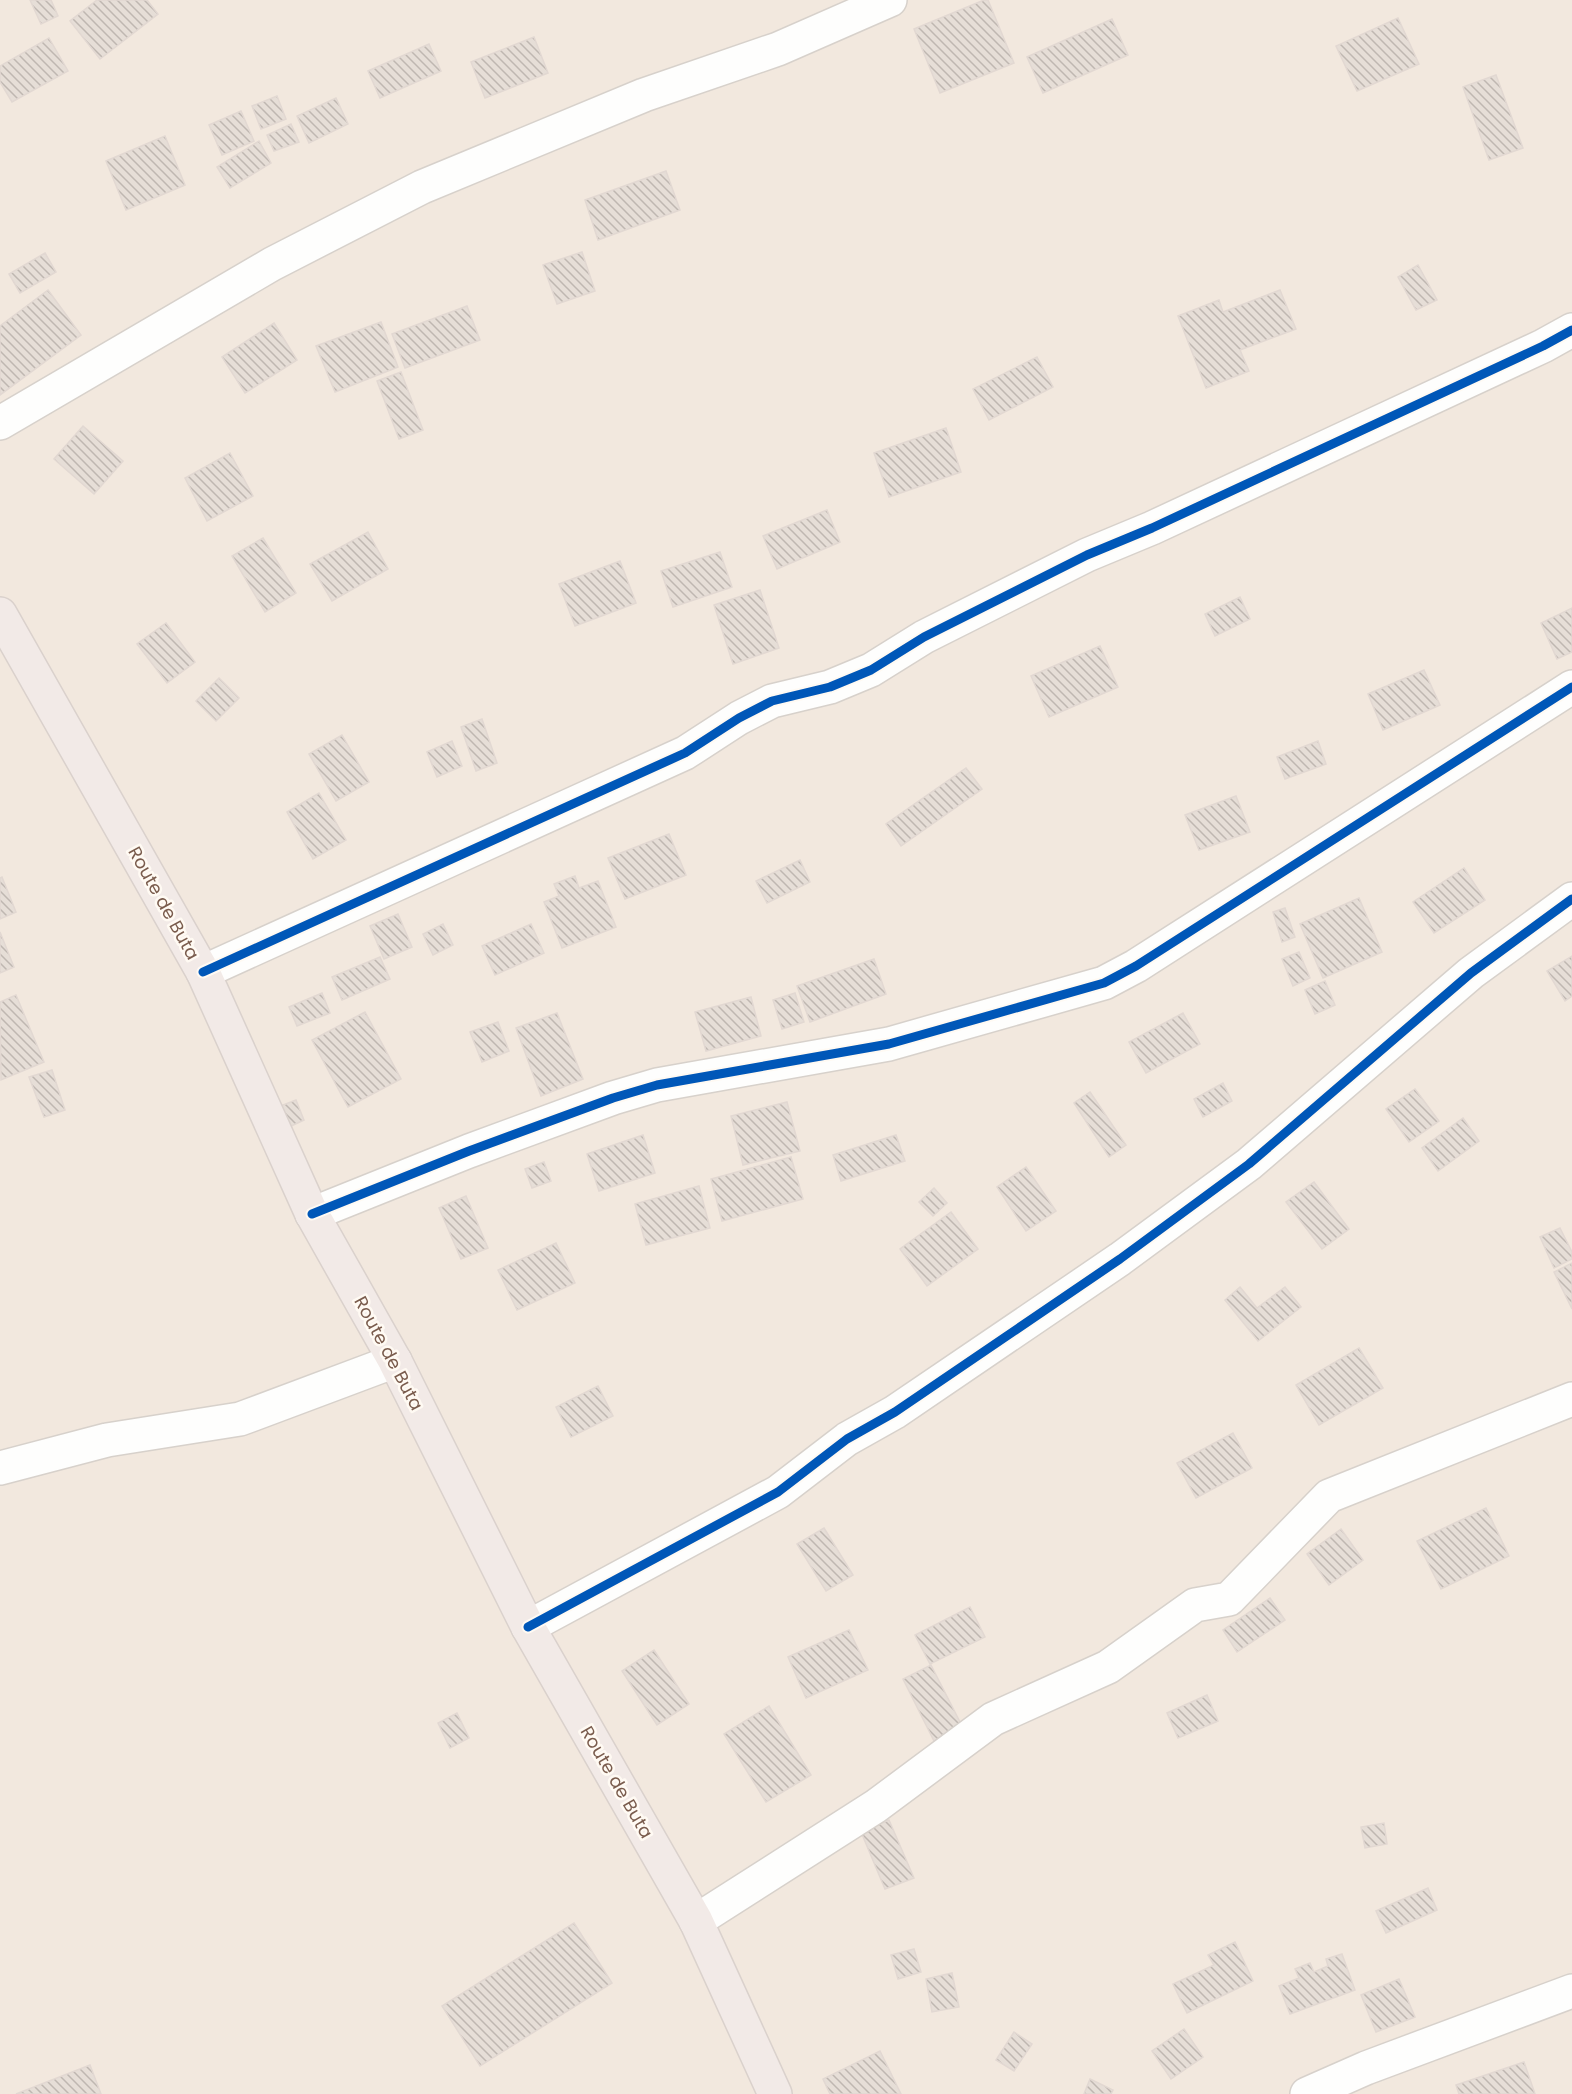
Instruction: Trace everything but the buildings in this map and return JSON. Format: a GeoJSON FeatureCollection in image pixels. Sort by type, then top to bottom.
{"type":"FeatureCollection","features":[{"type":"Feature","properties":{"kind":"highway","name":"Route de Buta"},"geometry":{"type":"LineString","coordinates":[[0,614],[9,648],[203,972],[312,1214],[395,1361],[528,1627],[696,1921],[775,2094]]}},
{"type":"Feature","properties":{"kind":"street"},"geometry":{"type":"LineString","coordinates":[[0,423],[272,264],[422,187],[644,95],[778,49],[890,0]]}},
{"type":"Feature","properties":{"kind":"street"},"geometry":{"type":"LineString","coordinates":[[203,972],[685,753],[738,718],[772,701],[830,687],[871,670],[924,637],[1087,555],[1163,523],[1532,351],[1572,330]]}},
{"type":"Feature","properties":{"kind":"street"},"geometry":{"type":"LineString","coordinates":[[312,1214],[470,1151],[614,1098],[657,1085],[889,1044],[1104,983],[1136,966],[1572,687]]}},
{"type":"Feature","properties":{"kind":"street"},"geometry":{"type":"LineString","coordinates":[[528,1627],[778,1492],[847,1439],[895,1412],[1120,1259],[1249,1164],[1471,973],[1572,899]]}},
{"type":"Feature","properties":{"kind":"street"},"geometry":{"type":"LineString","coordinates":[[0,1468],[106,1440],[240,1419],[395,1361]]}},
{"type":"Feature","properties":{"kind":"street"},"geometry":{"type":"LineString","coordinates":[[696,1921],[876,1806],[993,1719],[1108,1667],[1195,1605],[1229,1599],[1329,1496],[1572,1399]]}},
{"type":"Feature","properties":{"kind":"street"},"geometry":{"type":"LineString","coordinates":[[1307,2094],[1366,2068],[1572,1991]]}},
{"type":"Feature","properties":{"kind":"shaded area"},"geometry":{"type":"Polygon","coordinates":[[[0,0],[1572,0],[1572,2094],[0,2094],[0,0]]]}},
{"type":"Feature","properties":{"kind":"cycle path"},"geometry":{"type":"LineString","coordinates":[[203,972],[685,753],[739,718],[772,701],[830,687],[871,670],[924,637],[1087,555],[1152,528],[1543,346],[1572,330]]}},
{"type":"Feature","properties":{"kind":"cycle path"},"geometry":{"type":"LineString","coordinates":[[312,1214],[469,1151],[613,1098],[657,1085],[889,1044],[1104,983],[1136,966],[1572,687]]}},
{"type":"Feature","properties":{"kind":"cycle path"},"geometry":{"type":"LineString","coordinates":[[528,1627],[778,1492],[847,1439],[895,1412],[1120,1259],[1249,1164],[1471,973],[1572,899]]}}]}
